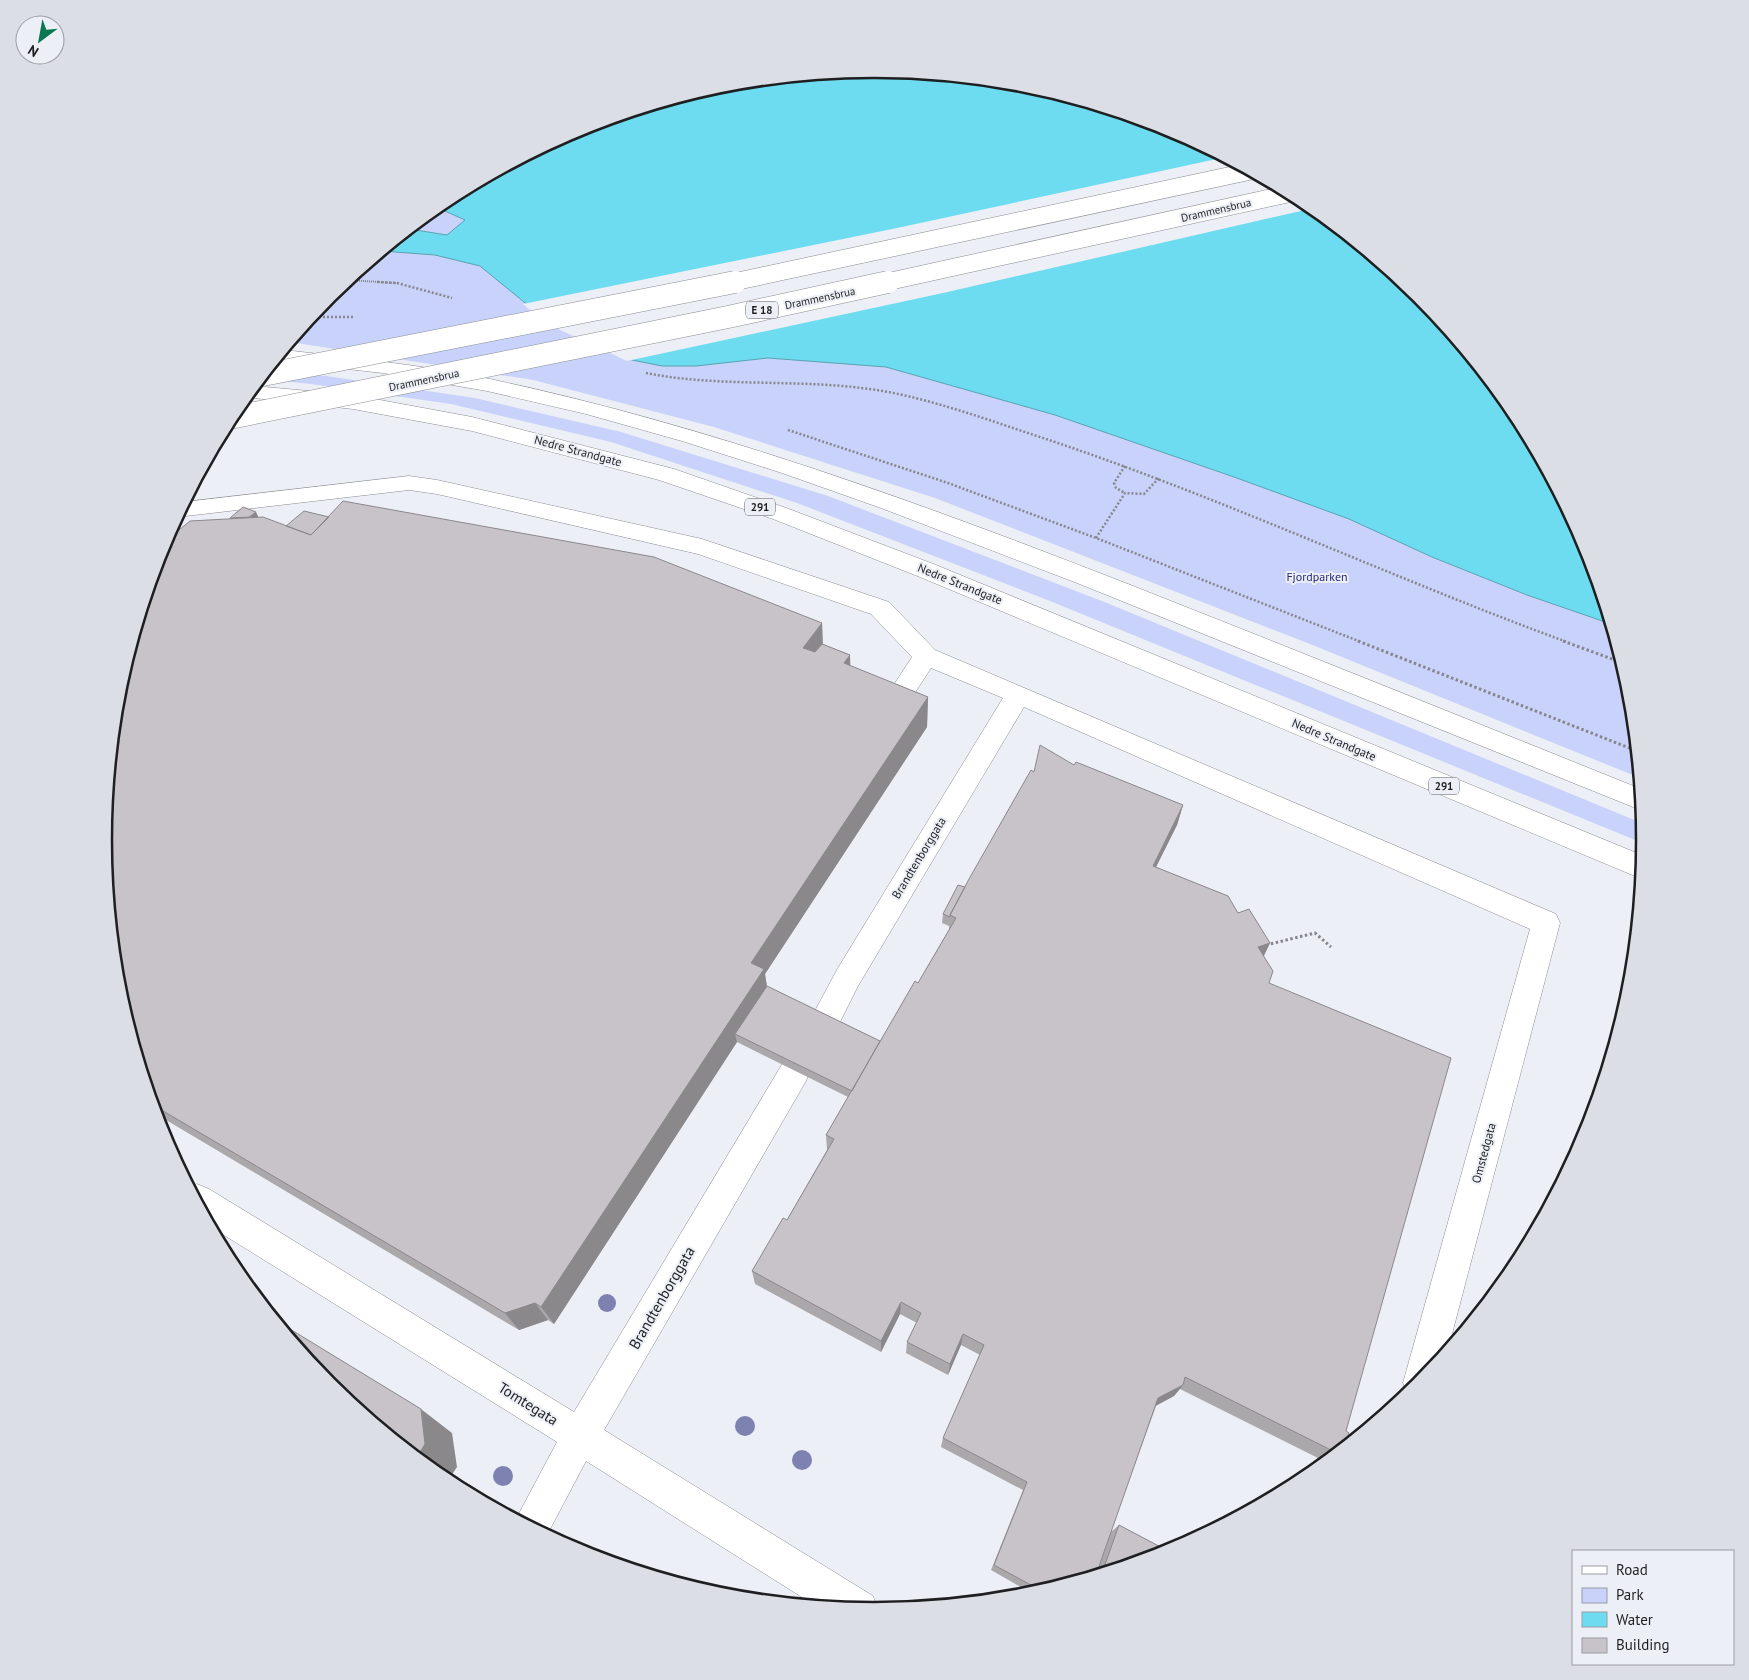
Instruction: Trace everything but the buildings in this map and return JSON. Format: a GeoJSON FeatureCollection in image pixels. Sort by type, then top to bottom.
{"type":"FeatureCollection","features":[{"type":"Feature","properties":{"kind":"main road"},"geometry":{"type":"LineString","coordinates":[[272,373],[720,285],[1243,173]]}},
{"type":"Feature","properties":{"kind":"main road","name":"Drammensbrua"},"geometry":{"type":"LineString","coordinates":[[241,416],[738,315],[1281,195]]}},
{"type":"Feature","properties":{"kind":"main road"},"geometry":{"type":"LineString","coordinates":[[285,357],[395,368],[503,388],[601,411],[698,438],[808,474],[980,536],[1272,650],[1635,798]]}},
{"type":"Feature","properties":{"kind":"main road","name":"Nedre Strandgate"},"geometry":{"type":"LineString","coordinates":[[258,393],[353,402],[472,424],[577,450],[693,484],[781,514],[928,571],[1636,865]]}},
{"type":"Feature","properties":{"kind":"main road"},"geometry":{"type":"LineString","coordinates":[[188,509],[408,483],[437,487],[702,547],[880,608],[926,656],[1018,695]]}},
{"type":"Feature","properties":{"kind":"main road"},"geometry":{"type":"LineString","coordinates":[[889,712],[926,656]]}},
{"type":"Feature","properties":{"kind":"main road","name":"Omstedgata"},"geometry":{"type":"LineString","coordinates":[[1018,695],[1546,923],[1427,1366]]}},
{"type":"Feature","properties":{"kind":"main road","name":"Brandtenborggata"},"geometry":{"type":"LineString","coordinates":[[824,1022],[848,977],[1018,695]]}},
{"type":"Feature","properties":{"kind":"main road","name":"Brandtenborggata"},"geometry":{"type":"LineString","coordinates":[[534,1522],[580,1436],[795,1070]]}},
{"type":"Feature","properties":{"kind":"main road","name":"Tomtegata"},"geometry":{"type":"LineString","coordinates":[[206,1205],[845,1601]]}},
{"type":"Feature","properties":{"kind":"path"},"geometry":{"type":"LineString","coordinates":[[358,280],[412,286],[458,300]]}},
{"type":"Feature","properties":{"kind":"path"},"geometry":{"type":"LineString","coordinates":[[639,371],[661,376],[702,380],[830,385],[883,391],[1026,433],[1159,478],[1452,599],[1540,634],[1615,660]]}},
{"type":"Feature","properties":{"kind":"path"},"geometry":{"type":"LineString","coordinates":[[1125,466],[1114,483],[1116,488],[1125,494],[1144,494],[1159,478]]}},
{"type":"Feature","properties":{"kind":"path"},"geometry":{"type":"LineString","coordinates":[[1096,538],[1125,494]]}},
{"type":"Feature","properties":{"kind":"path"},"geometry":{"type":"LineString","coordinates":[[1262,946],[1315,933],[1331,947]]}},
{"type":"Feature","properties":{"kind":"green space"},"geometry":{"type":"Polygon","coordinates":[[[444,211],[465,220],[447,235],[417,230],[444,211]]]}},
{"type":"Feature","properties":{"kind":"green space","name":"Fjordparken"},"geometry":{"type":"Polygon","coordinates":[[[390,252],[435,255],[480,266],[500,281],[696,366],[768,358],[886,367],[1055,415],[1349,519],[1432,557],[1527,595],[1605,622],[1622,691],[1634,775],[1305,642],[935,498],[714,427],[533,380],[296,343],[335,301],[390,252]]]}},
{"type":"Feature","properties":{"kind":"green space"},"geometry":{"type":"Polygon","coordinates":[[[274,371],[326,376],[475,398],[621,432],[828,496],[1107,603],[1636,821],[1637,841],[1050,601],[797,503],[611,442],[451,404],[267,380],[274,371]]]}},
{"type":"Feature","properties":{"kind":"water"},"geometry":{"type":"Polygon","coordinates":[[[825,79],[924,79],[974,84],[1023,92],[1072,103],[1120,118],[1212,156],[1298,206],[1339,235],[1414,301],[1448,337],[1479,376],[1508,416],[1535,459],[1579,548],[1605,622],[1527,595],[1432,557],[1349,519],[1055,415],[886,367],[768,358],[696,366],[662,366],[632,360],[546,320],[480,266],[435,255],[390,252],[417,230],[447,235],[465,220],[444,211],[493,180],[537,156],[629,118],[677,103],[775,84],[825,79]]]}},
{"type":"Feature","properties":{"kind":"pier"},"geometry":{"type":"Polygon","coordinates":[[[1217,159],[1256,180],[1304,210],[943,293],[627,361],[545,323],[523,304],[897,228],[1217,159]]]}}]}
